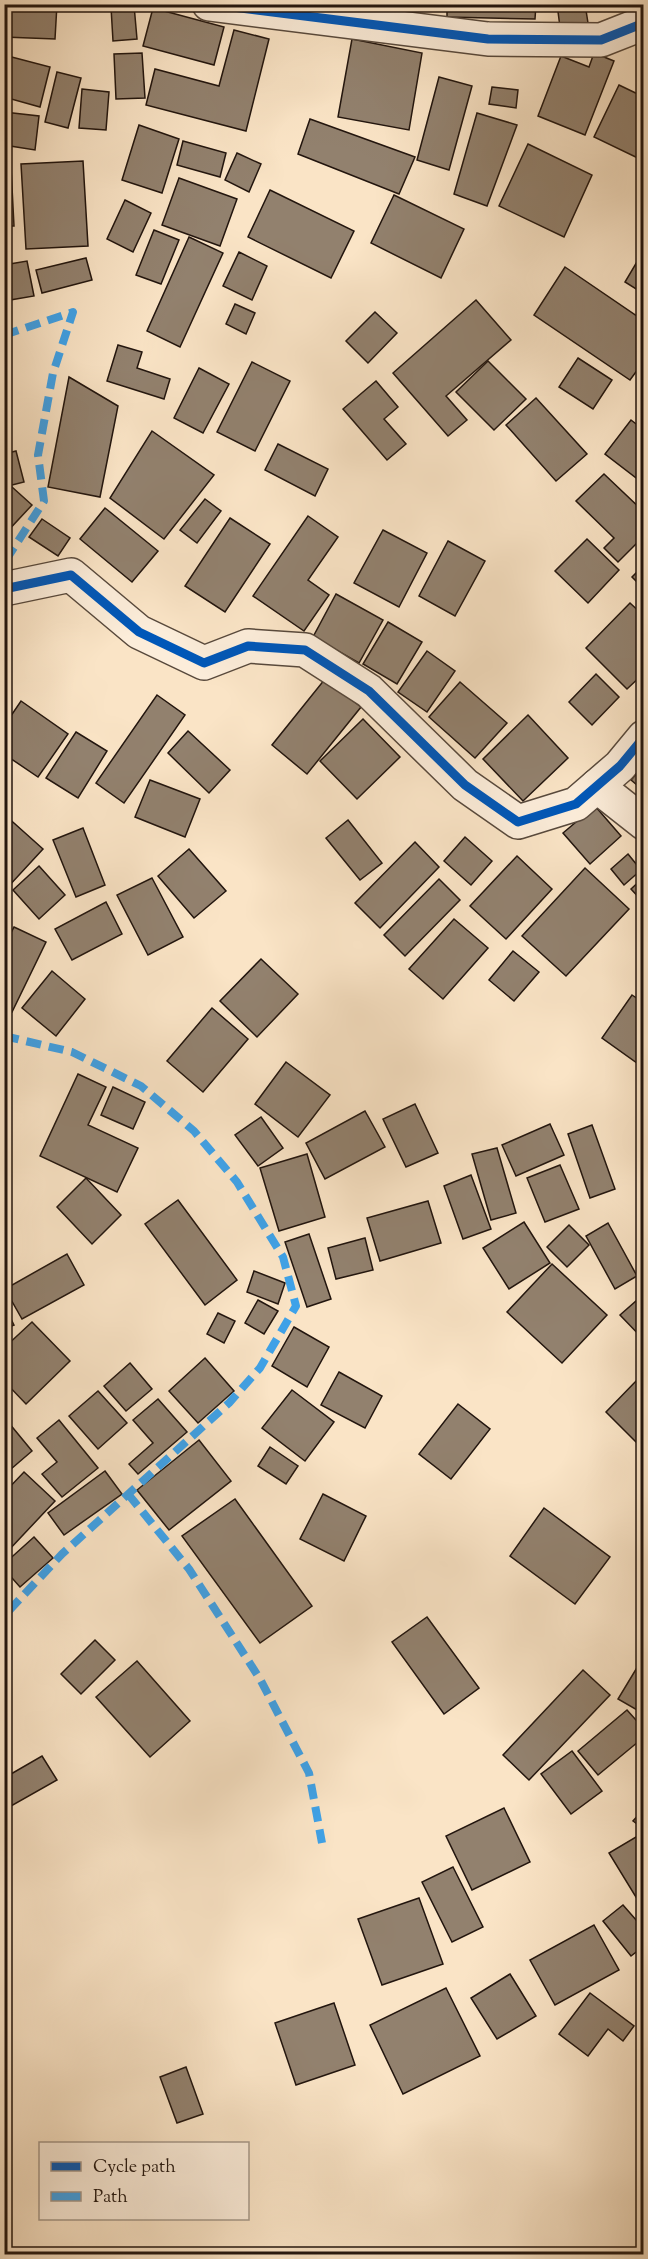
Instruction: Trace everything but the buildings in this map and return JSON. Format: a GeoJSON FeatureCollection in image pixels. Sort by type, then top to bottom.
{"type":"FeatureCollection","features":[{"type":"Feature","properties":{"kind":"street"},"geometry":{"type":"LineString","coordinates":[[209,4],[488,39],[601,40],[644,23]]}},
{"type":"Feature","properties":{"kind":"street"},"geometry":{"type":"LineString","coordinates":[[4,589],[71,575],[139,632],[204,663],[248,646],[305,650],[369,691],[465,785],[518,822],[576,804],[620,766],[644,737]]}},
{"type":"Feature","properties":{"kind":"street"},"geometry":{"type":"LineString","coordinates":[[597,786],[644,823]]}},
{"type":"Feature","properties":{"kind":"marked path"},"geometry":{"type":"LineString","coordinates":[[4,335],[73,312],[53,373],[38,455],[44,501],[4,563]]}},
{"type":"Feature","properties":{"kind":"marked path"},"geometry":{"type":"LineString","coordinates":[[4,1036],[72,1052],[141,1086],[194,1131],[237,1182],[283,1257],[296,1306],[260,1368],[229,1403],[62,1554],[4,1616]]}},
{"type":"Feature","properties":{"kind":"marked path"},"geometry":{"type":"LineString","coordinates":[[128,1494],[189,1569],[260,1679],[309,1773],[322,1843]]}},
{"type":"Feature","properties":{"kind":"cycle path"},"geometry":{"type":"LineString","coordinates":[[209,4],[488,39],[601,40],[644,23]]}},
{"type":"Feature","properties":{"kind":"cycle path"},"geometry":{"type":"LineString","coordinates":[[4,589],[71,575],[139,632],[204,663],[248,646],[305,650],[369,691],[465,785],[518,822],[576,804],[620,766],[644,737]]}}]}
